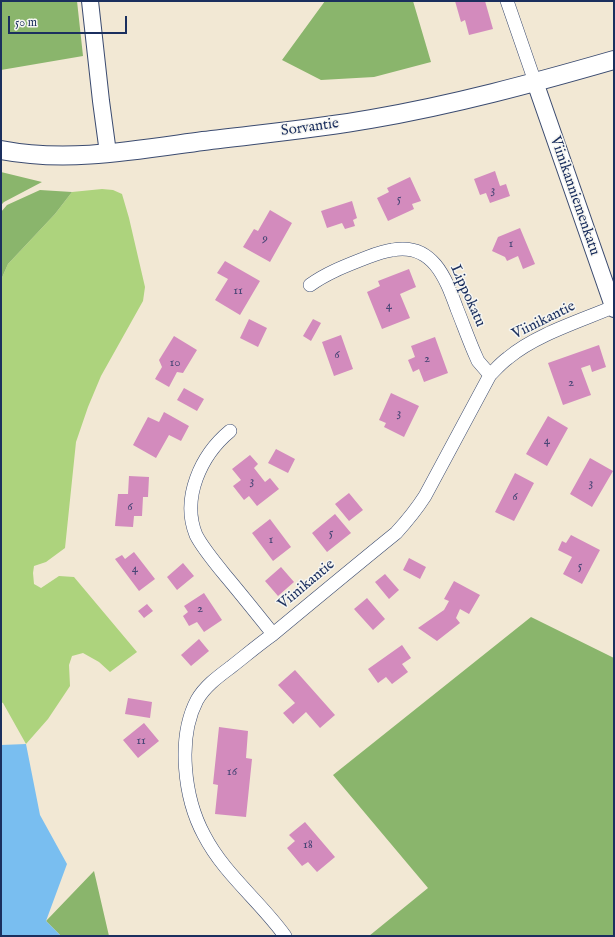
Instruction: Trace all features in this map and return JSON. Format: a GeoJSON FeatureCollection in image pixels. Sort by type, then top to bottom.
{"type":"FeatureCollection","features":[{"type":"Feature","properties":{"kind":"main road","name":"Sorvantie"},"geometry":{"type":"LineString","coordinates":[[1,150],[72,155],[108,153],[321,128],[407,112],[535,82],[614,60]]}},
{"type":"Feature","properties":{"kind":"street"},"geometry":{"type":"LineString","coordinates":[[90,1],[108,153]]}},
{"type":"Feature","properties":{"kind":"street"},"geometry":{"type":"LineString","coordinates":[[507,1],[535,82]]}},
{"type":"Feature","properties":{"kind":"street","name":"Viinikanniemenkatu"},"geometry":{"type":"LineString","coordinates":[[535,82],[614,308]]}},
{"type":"Feature","properties":{"kind":"street","name":"Lippokatu"},"geometry":{"type":"LineString","coordinates":[[310,285],[336,270],[383,252],[400,249],[419,253],[433,262],[443,275],[476,357],[484,370],[490,375]]}},
{"type":"Feature","properties":{"kind":"street","name":"Viinikantie"},"geometry":{"type":"LineString","coordinates":[[285,936],[230,872],[204,835],[194,812],[188,790],[185,748],[191,715],[197,700],[211,682],[273,634],[396,533],[416,510],[490,375],[508,358],[539,338],[614,308]]}},
{"type":"Feature","properties":{"kind":"street"},"geometry":{"type":"LineString","coordinates":[[230,431],[215,446],[203,464],[192,493],[192,518],[197,536],[214,560],[273,634]]}},
{"type":"Feature","properties":{"kind":"green space"},"geometry":{"type":"Polygon","coordinates":[[[1,1],[77,1],[83,56],[1,70],[1,1]]]}},
{"type":"Feature","properties":{"kind":"green space"},"geometry":{"type":"Polygon","coordinates":[[[325,1],[413,1],[431,62],[374,77],[321,80],[282,60],[325,1]]]}},
{"type":"Feature","properties":{"kind":"green space"},"geometry":{"type":"Polygon","coordinates":[[[1,172],[42,182],[1,205],[1,172]]]}},
{"type":"Feature","properties":{"kind":"green space"},"geometry":{"type":"Polygon","coordinates":[[[102,189],[113,190],[122,194],[145,287],[143,301],[101,376],[76,442],[65,548],[46,562],[34,566],[33,573],[34,584],[41,588],[59,576],[74,577],[137,652],[110,672],[99,662],[83,653],[72,656],[69,665],[70,686],[48,719],[26,744],[3,703],[1,702],[1,280],[8,264],[55,214],[72,192],[102,189]]]}},
{"type":"Feature","properties":{"kind":"green space"},"geometry":{"type":"Polygon","coordinates":[[[40,190],[72,192],[55,214],[8,264],[1,280],[1,212],[7,205],[40,190]]]}},
{"type":"Feature","properties":{"kind":"green space"},"geometry":{"type":"Polygon","coordinates":[[[531,617],[614,658],[614,936],[369,936],[428,888],[333,775],[531,617]]]}},
{"type":"Feature","properties":{"kind":"green space"},"geometry":{"type":"Polygon","coordinates":[[[94,871],[109,936],[61,936],[46,921],[94,871]]]}},
{"type":"Feature","properties":{"kind":"water"},"geometry":{"type":"Polygon","coordinates":[[[26,744],[40,815],[67,864],[46,921],[61,936],[1,936],[1,745],[26,744]]]}},
{"type":"Feature","properties":{"kind":"building"},"geometry":{"type":"Polygon","coordinates":[[[455,1],[485,1],[493,29],[469,35],[465,20],[461,22],[455,1]]]}},
{"type":"Feature","properties":{"kind":"building"},"geometry":{"type":"Polygon","coordinates":[[[495,171],[500,186],[506,184],[510,196],[490,203],[486,193],[480,195],[474,179],[495,171]]]}},
{"type":"Feature","properties":{"kind":"building"},"geometry":{"type":"Polygon","coordinates":[[[410,177],[421,201],[412,204],[414,209],[388,221],[377,198],[389,192],[387,188],[410,177]]]}},
{"type":"Feature","properties":{"kind":"building"},"geometry":{"type":"Polygon","coordinates":[[[352,201],[357,218],[353,220],[355,226],[345,229],[342,223],[327,228],[321,211],[352,201]]]}},
{"type":"Feature","properties":{"kind":"building"},"geometry":{"type":"Polygon","coordinates":[[[270,210],[292,223],[270,262],[243,247],[254,229],[258,231],[270,210]]]}},
{"type":"Feature","properties":{"kind":"building"},"geometry":{"type":"Polygon","coordinates":[[[520,228],[535,264],[523,269],[518,256],[507,261],[505,257],[492,251],[498,237],[520,228]]]}},
{"type":"Feature","properties":{"kind":"building"},"geometry":{"type":"Polygon","coordinates":[[[225,261],[260,281],[240,315],[215,300],[228,279],[217,273],[225,261]]]}},
{"type":"Feature","properties":{"kind":"building"},"geometry":{"type":"Polygon","coordinates":[[[409,269],[416,287],[400,294],[410,318],[382,329],[367,292],[380,286],[378,281],[409,269]]]}},
{"type":"Feature","properties":{"kind":"building"},"geometry":{"type":"Polygon","coordinates":[[[249,319],[267,328],[258,347],[240,338],[249,319]]]}},
{"type":"Feature","properties":{"kind":"building"},"geometry":{"type":"Polygon","coordinates":[[[313,319],[321,323],[311,341],[303,336],[313,319]]]}},
{"type":"Feature","properties":{"kind":"building"},"geometry":{"type":"Polygon","coordinates":[[[341,335],[353,369],[334,376],[322,342],[341,335]]]}},
{"type":"Feature","properties":{"kind":"building"},"geometry":{"type":"Polygon","coordinates":[[[174,336],[197,350],[183,373],[177,372],[169,387],[155,379],[162,367],[159,360],[174,336]]]}},
{"type":"Feature","properties":{"kind":"building"},"geometry":{"type":"Polygon","coordinates":[[[435,337],[448,373],[424,382],[419,369],[413,372],[408,360],[415,357],[411,346],[435,337]]]}},
{"type":"Feature","properties":{"kind":"building"},"geometry":{"type":"Polygon","coordinates":[[[599,345],[606,367],[592,372],[590,365],[581,368],[591,395],[563,405],[548,363],[599,345]]]}},
{"type":"Feature","properties":{"kind":"building"},"geometry":{"type":"Polygon","coordinates":[[[184,388],[204,399],[197,411],[177,400],[184,388]]]}},
{"type":"Feature","properties":{"kind":"building"},"geometry":{"type":"Polygon","coordinates":[[[391,393],[419,406],[404,437],[384,427],[386,423],[379,420],[391,393]]]}},
{"type":"Feature","properties":{"kind":"building"},"geometry":{"type":"Polygon","coordinates":[[[164,412],[189,426],[181,441],[169,435],[156,458],[133,445],[148,417],[159,422],[164,412]]]}},
{"type":"Feature","properties":{"kind":"building"},"geometry":{"type":"Polygon","coordinates":[[[548,416],[568,428],[547,466],[526,454],[548,416]]]}},
{"type":"Feature","properties":{"kind":"building"},"geometry":{"type":"Polygon","coordinates":[[[276,449],[295,459],[288,473],[268,463],[276,449]]]}},
{"type":"Feature","properties":{"kind":"building"},"geometry":{"type":"Polygon","coordinates":[[[250,455],[258,464],[254,468],[265,482],[270,478],[279,489],[257,506],[249,496],[244,500],[233,486],[241,480],[232,469],[250,455]]]}},
{"type":"Feature","properties":{"kind":"building"},"geometry":{"type":"Polygon","coordinates":[[[590,458],[613,471],[592,507],[570,494],[590,458]]]}},
{"type":"Feature","properties":{"kind":"building"},"geometry":{"type":"Polygon","coordinates":[[[515,473],[534,483],[514,521],[495,512],[515,473]]]}},
{"type":"Feature","properties":{"kind":"building"},"geometry":{"type":"Polygon","coordinates":[[[129,476],[149,477],[148,497],[143,497],[142,516],[134,516],[133,527],[115,526],[118,494],[128,494],[129,476]]]}},
{"type":"Feature","properties":{"kind":"building"},"geometry":{"type":"Polygon","coordinates":[[[349,493],[363,510],[349,521],[335,504],[349,493]]]}},
{"type":"Feature","properties":{"kind":"building"},"geometry":{"type":"Polygon","coordinates":[[[335,514],[351,533],[327,552],[312,533],[335,514]]]}},
{"type":"Feature","properties":{"kind":"building"},"geometry":{"type":"Polygon","coordinates":[[[270,519],[291,547],[273,561],[252,533],[270,519]]]}},
{"type":"Feature","properties":{"kind":"building"},"geometry":{"type":"Polygon","coordinates":[[[571,535],[600,550],[582,584],[563,574],[572,557],[558,550],[562,541],[566,543],[571,535]]]}},
{"type":"Feature","properties":{"kind":"building"},"geometry":{"type":"Polygon","coordinates":[[[134,552],[155,579],[139,591],[115,559],[122,555],[125,559],[134,552]]]}},
{"type":"Feature","properties":{"kind":"building"},"geometry":{"type":"Polygon","coordinates":[[[409,558],[426,567],[420,579],[403,570],[409,558]]]}},
{"type":"Feature","properties":{"kind":"building"},"geometry":{"type":"Polygon","coordinates":[[[183,563],[194,576],[177,590],[167,577],[183,563]]]}},
{"type":"Feature","properties":{"kind":"building"},"geometry":{"type":"Polygon","coordinates":[[[281,567],[294,582],[278,596],[265,581],[281,567]]]}},
{"type":"Feature","properties":{"kind":"building"},"geometry":{"type":"Polygon","coordinates":[[[385,574],[399,590],[389,599],[375,582],[385,574]]]}},
{"type":"Feature","properties":{"kind":"building"},"geometry":{"type":"Polygon","coordinates":[[[454,581],[480,595],[469,614],[460,609],[456,618],[460,623],[437,641],[418,628],[444,610],[449,601],[444,599],[454,581]]]}},
{"type":"Feature","properties":{"kind":"building"},"geometry":{"type":"Polygon","coordinates":[[[204,593],[222,620],[204,632],[197,622],[189,626],[183,616],[188,612],[184,606],[204,593]]]}},
{"type":"Feature","properties":{"kind":"building"},"geometry":{"type":"Polygon","coordinates":[[[367,598],[385,619],[373,630],[354,609],[367,598]]]}},
{"type":"Feature","properties":{"kind":"building"},"geometry":{"type":"Polygon","coordinates":[[[147,604],[153,611],[144,618],[138,611],[147,604]]]}},
{"type":"Feature","properties":{"kind":"building"},"geometry":{"type":"Polygon","coordinates":[[[199,639],[209,651],[191,666],[181,655],[199,639]]]}},
{"type":"Feature","properties":{"kind":"building"},"geometry":{"type":"Polygon","coordinates":[[[402,645],[411,658],[402,664],[408,672],[392,684],[386,677],[378,683],[368,669],[402,645]]]}},
{"type":"Feature","properties":{"kind":"building"},"geometry":{"type":"Polygon","coordinates":[[[295,670],[335,715],[320,728],[306,712],[293,724],[283,713],[295,703],[278,685],[295,670]]]}},
{"type":"Feature","properties":{"kind":"building"},"geometry":{"type":"Polygon","coordinates":[[[128,698],[152,702],[150,718],[125,714],[128,698]]]}},
{"type":"Feature","properties":{"kind":"building"},"geometry":{"type":"Polygon","coordinates":[[[144,723],[159,741],[138,758],[123,740],[144,723]]]}},
{"type":"Feature","properties":{"kind":"building"},"geometry":{"type":"Polygon","coordinates":[[[219,727],[248,731],[246,758],[252,759],[246,817],[215,814],[218,785],[213,784],[219,727]]]}},
{"type":"Feature","properties":{"kind":"building"},"geometry":{"type":"Polygon","coordinates":[[[305,822],[335,857],[317,872],[308,862],[302,866],[287,848],[295,841],[289,835],[305,822]]]}}]}
